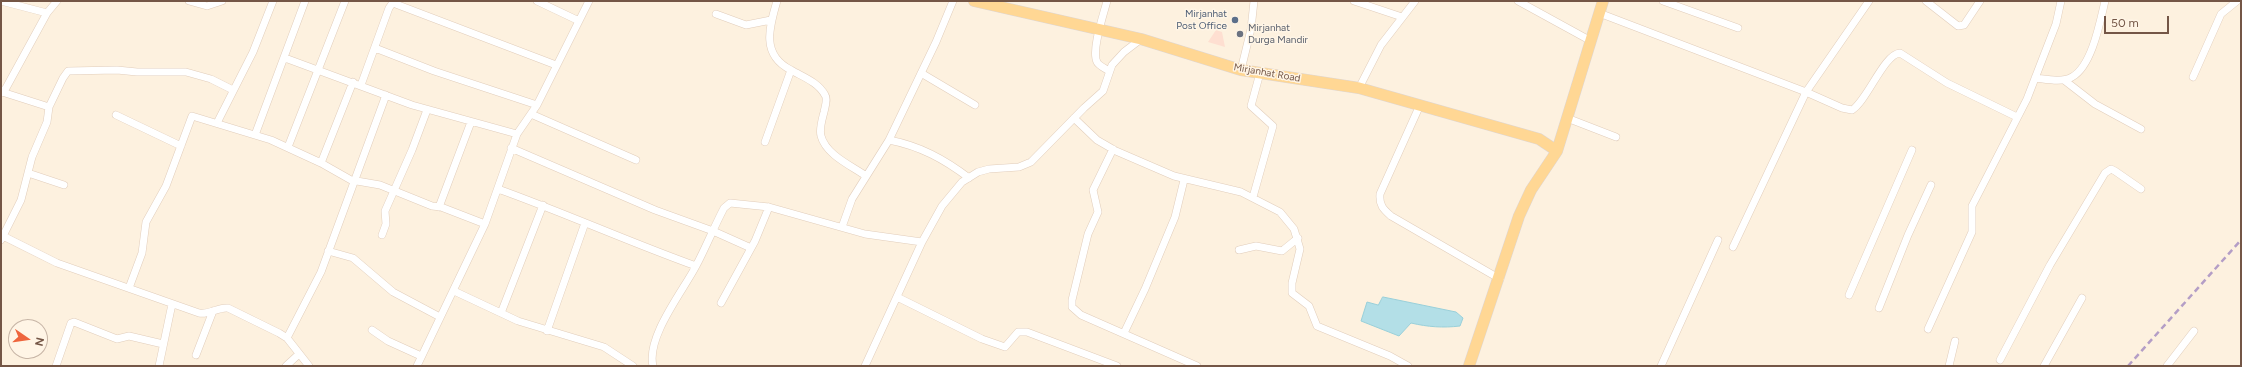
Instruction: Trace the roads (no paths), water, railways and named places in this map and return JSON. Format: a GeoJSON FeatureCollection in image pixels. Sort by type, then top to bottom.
{"type":"FeatureCollection","features":[{"type":"Feature","properties":{"kind":"main road","name":"Mirjanhat Road"},"geometry":{"type":"LineString","coordinates":[[974,1],[1099,29],[1241,70],[1359,88],[1539,139],[1556,151]]}},
{"type":"Feature","properties":{"kind":"main road"},"geometry":{"type":"LineString","coordinates":[[1471,365],[1500,279],[1519,216],[1531,190],[1556,151],[1603,1]]}},
{"type":"Feature","properties":{"kind":"street"},"geometry":{"type":"LineString","coordinates":[[2,1],[47,13]]}},
{"type":"Feature","properties":{"kind":"street"},"geometry":{"type":"LineString","coordinates":[[49,107],[2,92],[47,13],[57,1]]}},
{"type":"Feature","properties":{"kind":"street"},"geometry":{"type":"LineString","coordinates":[[189,1],[207,6],[222,1]]}},
{"type":"Feature","properties":{"kind":"street"},"geometry":{"type":"LineString","coordinates":[[217,123],[253,52],[273,1]]}},
{"type":"Feature","properties":{"kind":"street"},"geometry":{"type":"LineString","coordinates":[[255,135],[305,1]]}},
{"type":"Feature","properties":{"kind":"street"},"geometry":{"type":"LineString","coordinates":[[288,147],[345,1]]}},
{"type":"Feature","properties":{"kind":"street"},"geometry":{"type":"LineString","coordinates":[[538,1],[577,20]]}},
{"type":"Feature","properties":{"kind":"street"},"geometry":{"type":"LineString","coordinates":[[417,366],[485,224],[517,134],[537,105],[577,20],[588,1]]}},
{"type":"Feature","properties":{"kind":"street"},"geometry":{"type":"LineString","coordinates":[[777,1],[771,20],[770,45],[772,54],[791,70],[812,82],[826,97],[821,132],[824,141],[834,154],[866,176]]}},
{"type":"Feature","properties":{"kind":"street"},"geometry":{"type":"LineString","coordinates":[[842,228],[852,199],[888,140],[921,73],[953,1]]}},
{"type":"Feature","properties":{"kind":"street"},"geometry":{"type":"LineString","coordinates":[[1107,1],[1099,29],[1096,59],[1100,65],[1109,71]]}},
{"type":"Feature","properties":{"kind":"street"},"geometry":{"type":"LineString","coordinates":[[1241,70],[1250,35],[1254,1]]}},
{"type":"Feature","properties":{"kind":"street"},"geometry":{"type":"LineString","coordinates":[[1354,1],[1402,17]]}},
{"type":"Feature","properties":{"kind":"street"},"geometry":{"type":"LineString","coordinates":[[1359,88],[1373,57],[1415,1]]}},
{"type":"Feature","properties":{"kind":"street"},"geometry":{"type":"LineString","coordinates":[[1518,1],[1591,41]]}},
{"type":"Feature","properties":{"kind":"street"},"geometry":{"type":"LineString","coordinates":[[1664,1],[1738,28]]}},
{"type":"Feature","properties":{"kind":"street"},"geometry":{"type":"LineString","coordinates":[[1733,246],[1806,92],[1869,1]]}},
{"type":"Feature","properties":{"kind":"street"},"geometry":{"type":"LineString","coordinates":[[1926,1],[1958,26],[1964,25],[1980,1]]}},
{"type":"Feature","properties":{"kind":"street"},"geometry":{"type":"LineString","coordinates":[[1928,329],[1972,232],[1972,206],[2035,78],[2056,24],[2061,1]]}},
{"type":"Feature","properties":{"kind":"street"},"geometry":{"type":"LineString","coordinates":[[2035,78],[2064,80],[2072,78],[2078,72],[2089,54],[2098,30],[2105,1]]}},
{"type":"Feature","properties":{"kind":"street"},"geometry":{"type":"LineString","coordinates":[[2193,77],[2221,14],[2237,1]]}},
{"type":"Feature","properties":{"kind":"street"},"geometry":{"type":"LineString","coordinates":[[361,85],[394,2],[556,64]]}},
{"type":"Feature","properties":{"kind":"street"},"geometry":{"type":"LineString","coordinates":[[1599,13],[1806,92],[1842,108],[1852,110],[1881,73],[1890,58],[1900,53],[1947,83],[2017,117]]}},
{"type":"Feature","properties":{"kind":"street"},"geometry":{"type":"LineString","coordinates":[[716,14],[746,25],[771,20]]}},
{"type":"Feature","properties":{"kind":"street"},"geometry":{"type":"LineString","coordinates":[[865,366],[922,242],[942,206],[962,182],[989,169],[1019,166],[1031,162],[1074,118],[1103,92],[1109,71],[1115,60],[1141,40]]}},
{"type":"Feature","properties":{"kind":"street"},"geometry":{"type":"LineString","coordinates":[[375,48],[537,105]]}},
{"type":"Feature","properties":{"kind":"street"},"geometry":{"type":"LineString","coordinates":[[285,58],[427,110],[517,134]]}},
{"type":"Feature","properties":{"kind":"street"},"geometry":{"type":"LineString","coordinates":[[765,142],[791,70]]}},
{"type":"Feature","properties":{"kind":"street"},"geometry":{"type":"LineString","coordinates":[[234,90],[211,79],[186,72],[72,71],[64,76],[49,107],[47,122],[34,150],[21,200],[2,237],[58,263],[203,314],[220,308],[228,308],[287,338],[309,366]]}},
{"type":"Feature","properties":{"kind":"street"},"geometry":{"type":"LineString","coordinates":[[921,73],[975,105]]}},
{"type":"Feature","properties":{"kind":"street"},"geometry":{"type":"LineString","coordinates":[[1253,197],[1273,126],[1251,106],[1260,73]]}},
{"type":"Feature","properties":{"kind":"street"},"geometry":{"type":"LineString","coordinates":[[2064,80],[2089,100],[2141,129]]}},
{"type":"Feature","properties":{"kind":"street"},"geometry":{"type":"LineString","coordinates":[[321,163],[353,82]]}},
{"type":"Feature","properties":{"kind":"street"},"geometry":{"type":"LineString","coordinates":[[287,338],[315,284],[355,181],[386,94]]}},
{"type":"Feature","properties":{"kind":"street"},"geometry":{"type":"LineString","coordinates":[[1420,105],[1380,194],[1379,202],[1383,209],[1391,216],[1500,279]]}},
{"type":"Feature","properties":{"kind":"street"},"geometry":{"type":"LineString","coordinates":[[382,235],[386,224],[384,215],[393,190],[412,150],[427,110]]}},
{"type":"Feature","properties":{"kind":"street"},"geometry":{"type":"LineString","coordinates":[[116,114],[181,146]]}},
{"type":"Feature","properties":{"kind":"street"},"geometry":{"type":"LineString","coordinates":[[530,114],[636,160]]}},
{"type":"Feature","properties":{"kind":"street"},"geometry":{"type":"LineString","coordinates":[[129,288],[142,253],[145,226],[166,186],[192,116],[255,135],[288,147],[355,181],[364,181],[393,190],[432,206],[439,206],[485,224]]}},
{"type":"Feature","properties":{"kind":"street"},"geometry":{"type":"LineString","coordinates":[[1074,118],[1097,140],[1113,149],[1184,180],[1213,184],[1253,197],[1280,212],[1290,222],[1298,238],[1300,249],[1300,258],[1291,290],[1294,295],[1309,306],[1318,326],[1390,356],[1408,366]]}},
{"type":"Feature","properties":{"kind":"street"},"geometry":{"type":"LineString","coordinates":[[1567,118],[1616,137]]}},
{"type":"Feature","properties":{"kind":"street"},"geometry":{"type":"LineString","coordinates":[[439,206],[471,122]]}},
{"type":"Feature","properties":{"kind":"street"},"geometry":{"type":"LineString","coordinates":[[888,140],[928,151],[948,162],[969,178]]}},
{"type":"Feature","properties":{"kind":"street"},"geometry":{"type":"LineString","coordinates":[[511,148],[655,210],[713,230],[751,248]]}},
{"type":"Feature","properties":{"kind":"street"},"geometry":{"type":"LineString","coordinates":[[1113,149],[1093,190],[1098,212],[1088,234],[1072,300],[1074,310],[1197,366]]}},
{"type":"Feature","properties":{"kind":"street"},"geometry":{"type":"LineString","coordinates":[[1849,295],[1912,150]]}},
{"type":"Feature","properties":{"kind":"street"},"geometry":{"type":"LineString","coordinates":[[2000,360],[2050,266],[2105,173],[2111,170],[2116,171],[2141,189]]}},
{"type":"Feature","properties":{"kind":"street"},"geometry":{"type":"LineString","coordinates":[[28,173],[64,185]]}},
{"type":"Feature","properties":{"kind":"street"},"geometry":{"type":"LineString","coordinates":[[1124,333],[1145,289],[1175,217],[1184,180]]}},
{"type":"Feature","properties":{"kind":"street"},"geometry":{"type":"LineString","coordinates":[[1879,308],[1908,235],[1931,185]]}},
{"type":"Feature","properties":{"kind":"street"},"geometry":{"type":"LineString","coordinates":[[498,189],[543,205],[629,242],[696,266]]}},
{"type":"Feature","properties":{"kind":"street"},"geometry":{"type":"LineString","coordinates":[[653,366],[654,348],[668,310],[696,266],[724,208],[730,203],[768,207],[865,234],[922,242]]}},
{"type":"Feature","properties":{"kind":"street"},"geometry":{"type":"LineString","coordinates":[[501,314],[543,205]]}},
{"type":"Feature","properties":{"kind":"street"},"geometry":{"type":"LineString","coordinates":[[721,303],[751,248],[768,207]]}},
{"type":"Feature","properties":{"kind":"street"},"geometry":{"type":"LineString","coordinates":[[547,331],[585,223]]}},
{"type":"Feature","properties":{"kind":"street"},"geometry":{"type":"LineString","coordinates":[[1240,250],[1256,246],[1282,251],[1298,238]]}},
{"type":"Feature","properties":{"kind":"street"},"geometry":{"type":"LineString","coordinates":[[1661,366],[1718,240]]}},
{"type":"Feature","properties":{"kind":"street"},"geometry":{"type":"LineString","coordinates":[[328,251],[353,258],[393,292],[440,317]]}},
{"type":"Feature","properties":{"kind":"street"},"geometry":{"type":"LineString","coordinates":[[454,291],[501,314],[547,331],[604,347],[633,366]]}},
{"type":"Feature","properties":{"kind":"street"},"geometry":{"type":"LineString","coordinates":[[897,297],[982,338],[1005,347],[1018,332],[1027,332],[1117,366]]}},
{"type":"Feature","properties":{"kind":"street"},"geometry":{"type":"LineString","coordinates":[[2044,366],[2082,298]]}},
{"type":"Feature","properties":{"kind":"street"},"geometry":{"type":"LineString","coordinates":[[159,366],[162,344],[172,304]]}},
{"type":"Feature","properties":{"kind":"street"},"geometry":{"type":"LineString","coordinates":[[196,355],[213,311]]}},
{"type":"Feature","properties":{"kind":"street"},"geometry":{"type":"LineString","coordinates":[[56,366],[71,323],[74,322],[116,339],[129,336],[162,344]]}},
{"type":"Feature","properties":{"kind":"street"},"geometry":{"type":"LineString","coordinates":[[372,330],[388,340],[421,356]]}},
{"type":"Feature","properties":{"kind":"street"},"geometry":{"type":"LineString","coordinates":[[2167,366],[2194,332]]}},
{"type":"Feature","properties":{"kind":"street"},"geometry":{"type":"LineString","coordinates":[[1949,366],[1955,341]]}},
{"type":"Feature","properties":{"kind":"street"},"geometry":{"type":"LineString","coordinates":[[286,366],[299,354]]}},
{"type":"Feature","properties":{"kind":"water"},"geometry":{"type":"Polygon","coordinates":[[[1383,297],[1456,312],[1463,318],[1460,326],[1454,327],[1436,327],[1411,323],[1399,336],[1361,321],[1367,302],[1378,305],[1383,297]]]}},
{"type":"Feature","properties":{"kind":"railway"},"geometry":{"type":"LineString","coordinates":[[2128,366],[2241,240]]}},
{"type":"Feature","properties":{"kind":"place","name":"Mirjanhat Post Office"},"geometry":{"type":"Point","coordinates":[1235,20]}},
{"type":"Feature","properties":{"kind":"place","name":"Mirjanhat Durga Mandir"},"geometry":{"type":"Point","coordinates":[1240,34]}}]}
